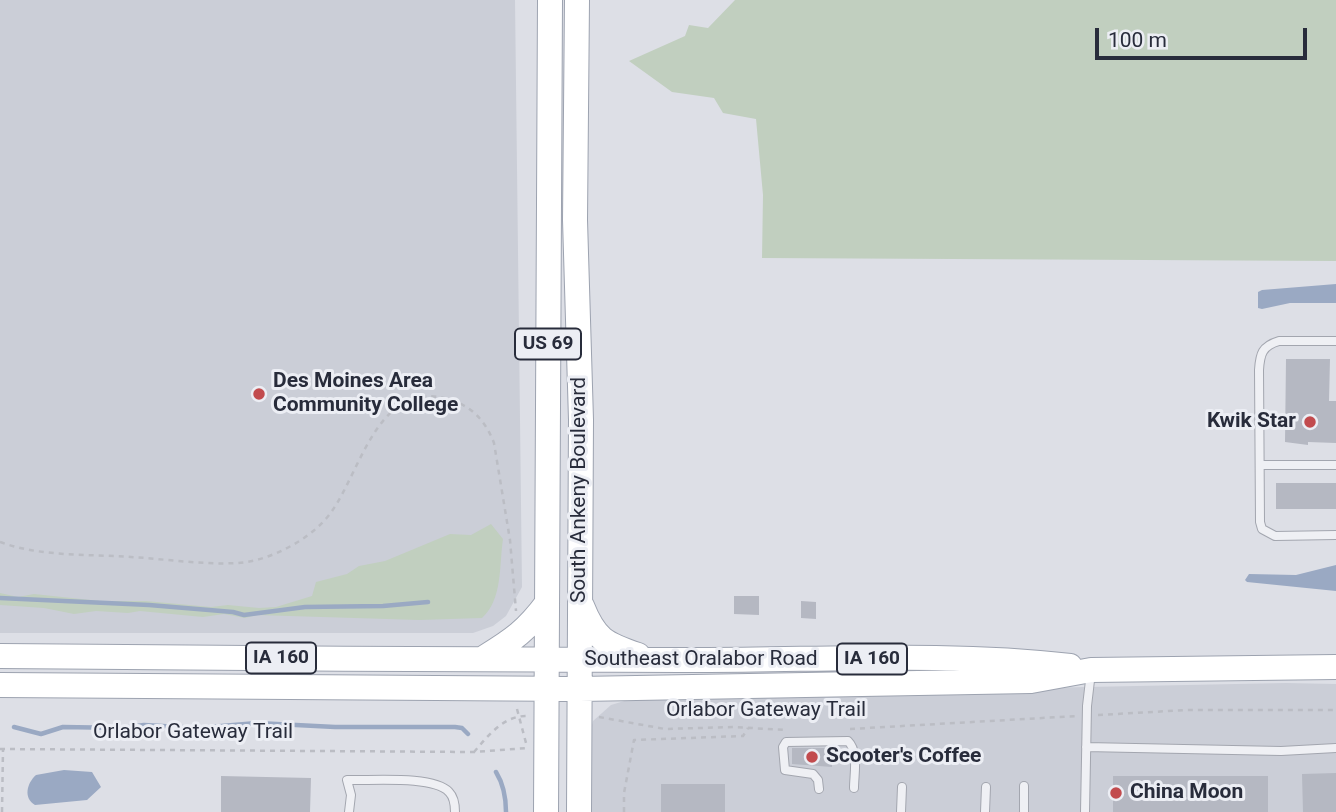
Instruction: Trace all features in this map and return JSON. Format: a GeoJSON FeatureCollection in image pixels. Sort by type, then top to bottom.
{"type":"FeatureCollection","features":[{"type":"Feature","properties":{"kind":"main road","name":"South Ankeny Boulevard"},"geometry":{"type":"LineString","coordinates":[[546,812],[547,716],[563,689],[563,659],[547,603],[550,0]]}},
{"type":"Feature","properties":{"kind":"main road","name":"South Ankeny Boulevard"},"geometry":{"type":"LineString","coordinates":[[577,0],[575,220],[581,420],[580,602],[563,659],[563,689],[580,715],[579,812]]}},
{"type":"Feature","properties":{"kind":"main road"},"geometry":{"type":"LineString","coordinates":[[580,602],[595,634],[617,648],[652,660]]}},
{"type":"Feature","properties":{"kind":"main road"},"geometry":{"type":"LineString","coordinates":[[483,658],[517,638],[547,603]]}},
{"type":"Feature","properties":{"kind":"main road","name":"IA 160"},"geometry":{"type":"LineString","coordinates":[[0,656],[563,659]]}},
{"type":"Feature","properties":{"kind":"main road","name":"Southeast Oralabor Road"},"geometry":{"type":"LineString","coordinates":[[563,659],[1024,660],[1091,670],[1336,667]]}},
{"type":"Feature","properties":{"kind":"main road","name":"Southeast Oralabor Road"},"geometry":{"type":"LineString","coordinates":[[563,689],[1031,681],[1091,670]]}},
{"type":"Feature","properties":{"kind":"main road","name":"IA 160"},"geometry":{"type":"LineString","coordinates":[[4,689],[563,689]]}},
{"type":"Feature","properties":{"kind":"lane"},"geometry":{"type":"LineString","coordinates":[[1336,341],[1279,341],[1264,348],[1260,355],[1259,370],[1262,529],[1275,536],[1336,535]]}},
{"type":"Feature","properties":{"kind":"lane"},"geometry":{"type":"LineString","coordinates":[[1260,465],[1336,465]]}},
{"type":"Feature","properties":{"kind":"lane"},"geometry":{"type":"LineString","coordinates":[[1085,812],[1091,670]]}},
{"type":"Feature","properties":{"kind":"lane"},"geometry":{"type":"LineString","coordinates":[[819,789],[818,780],[813,774],[785,770],[783,747],[786,742],[848,741],[852,744],[854,753],[854,788]]}},
{"type":"Feature","properties":{"kind":"lane"},"geometry":{"type":"LineString","coordinates":[[1086,747],[1281,751],[1336,748]]}},
{"type":"Feature","properties":{"kind":"lane"},"geometry":{"type":"LineString","coordinates":[[349,812],[351,795],[347,780],[438,785],[450,792],[455,812]]}},
{"type":"Feature","properties":{"kind":"lane"},"geometry":{"type":"LineString","coordinates":[[1024,786],[1024,812]]}},
{"type":"Feature","properties":{"kind":"lane"},"geometry":{"type":"LineString","coordinates":[[901,812],[902,787]]}},
{"type":"Feature","properties":{"kind":"lane"},"geometry":{"type":"LineString","coordinates":[[985,812],[986,787]]}},
{"type":"Feature","properties":{"kind":"path"},"geometry":{"type":"LineString","coordinates":[[0,542],[34,551],[167,560],[237,563],[269,556],[305,537],[330,513],[386,416],[405,402],[424,396],[435,396],[469,408],[484,424],[494,443],[510,540],[517,638]]}},
{"type":"Feature","properties":{"kind":"path"},"geometry":{"type":"LineString","coordinates":[[516,688],[517,716],[528,758]]}},
{"type":"Feature","properties":{"kind":"path","name":"Orlabor Gateway Trail"},"geometry":{"type":"LineString","coordinates":[[844,729],[1186,710],[1336,710]]}},
{"type":"Feature","properties":{"kind":"path","name":"Orlabor Gateway Trail"},"geometry":{"type":"LineString","coordinates":[[580,715],[665,729],[791,730]]}},
{"type":"Feature","properties":{"kind":"path"},"geometry":{"type":"LineString","coordinates":[[474,752],[505,721],[517,716],[547,716]]}},
{"type":"Feature","properties":{"kind":"path"},"geometry":{"type":"LineString","coordinates":[[624,812],[624,793],[634,740],[743,736],[748,728]]}},
{"type":"Feature","properties":{"kind":"path","name":"Orlabor Gateway Trail"},"geometry":{"type":"LineString","coordinates":[[2,749],[474,752],[527,748]]}},
{"type":"Feature","properties":{"kind":"path"},"geometry":{"type":"LineString","coordinates":[[2,749],[2,812]]}},
{"type":"Feature","properties":{"kind":"shaded area","name":"Des Moines Area Community College"},"geometry":{"type":"Polygon","coordinates":[[[0,0],[515,0],[522,587],[506,616],[493,626],[473,633],[0,633],[0,0]]]}},
{"type":"Feature","properties":{"kind":"shaded area"},"geometry":{"type":"Polygon","coordinates":[[[1336,684],[1336,812],[585,812],[585,749],[593,721],[611,705],[641,696],[1336,684]]]}},
{"type":"Feature","properties":{"kind":"green space"},"geometry":{"type":"Polygon","coordinates":[[[735,0],[1336,0],[1336,261],[762,258],[763,195],[756,119],[723,113],[714,98],[672,92],[629,61],[685,36],[689,25],[708,28],[735,0]]]}},
{"type":"Feature","properties":{"kind":"green space"},"geometry":{"type":"Polygon","coordinates":[[[491,524],[503,539],[497,592],[482,618],[419,620],[257,615],[245,618],[224,614],[203,617],[140,611],[74,614],[44,608],[0,605],[0,593],[18,597],[34,594],[100,601],[146,601],[211,607],[276,607],[312,596],[316,582],[347,574],[359,566],[385,561],[450,534],[471,535],[491,524]]]}},
{"type":"Feature","properties":{"kind":"water"},"geometry":{"type":"Polygon","coordinates":[[[1336,284],[1336,303],[1290,303],[1258,308],[1258,292],[1262,290],[1336,284]]]}},
{"type":"Feature","properties":{"kind":"water"},"geometry":{"type":"Polygon","coordinates":[[[1336,565],[1336,591],[1245,580],[1249,574],[1296,575],[1336,565]]]}},
{"type":"Feature","properties":{"kind":"water"},"geometry":{"type":"Polygon","coordinates":[[[64,770],[92,772],[101,787],[87,800],[35,805],[31,802],[28,790],[36,775],[64,770]]]}},
{"type":"Feature","properties":{"kind":"building","name":"Kwik Star"},"geometry":{"type":"Polygon","coordinates":[[[1286,359],[1330,359],[1329,401],[1336,401],[1336,443],[1308,442],[1308,445],[1285,442],[1286,359]]]}},
{"type":"Feature","properties":{"kind":"building"},"geometry":{"type":"Polygon","coordinates":[[[1276,483],[1336,483],[1336,509],[1276,509],[1276,483]]]}},
{"type":"Feature","properties":{"kind":"building"},"geometry":{"type":"Polygon","coordinates":[[[734,596],[759,596],[759,615],[734,614],[734,596]]]}},
{"type":"Feature","properties":{"kind":"building"},"geometry":{"type":"Polygon","coordinates":[[[801,601],[816,602],[816,619],[801,618],[801,601]]]}},
{"type":"Feature","properties":{"kind":"building","name":"Scooter's Coffee"},"geometry":{"type":"Polygon","coordinates":[[[792,748],[832,748],[832,767],[792,764],[792,748]]]}},
{"type":"Feature","properties":{"kind":"building"},"geometry":{"type":"Polygon","coordinates":[[[1336,773],[1336,812],[1303,812],[1302,774],[1336,773]]]}},
{"type":"Feature","properties":{"kind":"building"},"geometry":{"type":"Polygon","coordinates":[[[221,776],[311,778],[310,812],[221,812],[221,776]]]}},
{"type":"Feature","properties":{"kind":"building"},"geometry":{"type":"Polygon","coordinates":[[[1113,776],[1268,776],[1268,812],[1113,812],[1113,776]]]}},
{"type":"Feature","properties":{"kind":"building"},"geometry":{"type":"Polygon","coordinates":[[[661,784],[725,784],[725,812],[661,812],[661,784]]]}},
{"type":"Feature","properties":{"kind":"waterway"},"geometry":{"type":"LineString","coordinates":[[0,598],[149,605],[244,615],[305,607],[383,606],[428,602]]}},
{"type":"Feature","properties":{"kind":"waterway"},"geometry":{"type":"LineString","coordinates":[[14,727],[41,734],[63,727],[122,728],[144,725],[198,728],[257,723],[335,727],[455,727],[462,728],[468,734]]}},
{"type":"Feature","properties":{"kind":"waterway"},"geometry":{"type":"LineString","coordinates":[[496,772],[504,791],[506,812]]}},
{"type":"Feature","properties":{"kind":"place","name":"Des Moines Area Community College"},"geometry":{"type":"Point","coordinates":[259,394]}},
{"type":"Feature","properties":{"kind":"place","name":"Kwik Star"},"geometry":{"type":"Point","coordinates":[1310,422]}},
{"type":"Feature","properties":{"kind":"place","name":"Scooter's Coffee"},"geometry":{"type":"Point","coordinates":[812,757]}},
{"type":"Feature","properties":{"kind":"place","name":"China Moon"},"geometry":{"type":"Point","coordinates":[1116,793]}}]}
